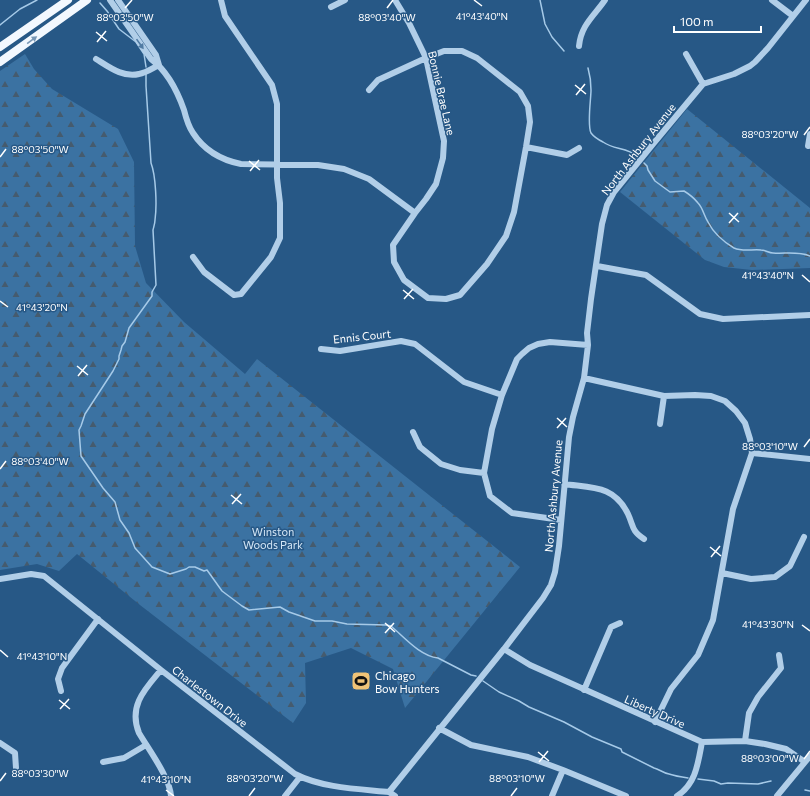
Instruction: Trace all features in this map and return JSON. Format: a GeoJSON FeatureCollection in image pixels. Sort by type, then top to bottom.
{"type":"FeatureCollection","features":[{"type":"Feature","properties":{"kind":"main road"},"geometry":{"type":"LineString","coordinates":[[0,47],[68,0]]}},
{"type":"Feature","properties":{"kind":"main road"},"geometry":{"type":"LineString","coordinates":[[0,62],[87,0]]}},
{"type":"Feature","properties":{"kind":"street"},"geometry":{"type":"LineString","coordinates":[[110,0],[151,59],[159,65],[166,74],[175,90],[189,126],[203,146],[210,152],[241,164],[318,164],[344,169],[369,179],[415,213]]}},
{"type":"Feature","properties":{"kind":"street"},"geometry":{"type":"LineString","coordinates":[[118,0],[156,55],[159,65]]}},
{"type":"Feature","properties":{"kind":"street"},"geometry":{"type":"LineString","coordinates":[[193,257],[204,272],[234,295],[241,294],[271,257],[280,238],[280,203],[277,178],[277,104],[272,86],[225,16],[221,0]]}},
{"type":"Feature","properties":{"kind":"street"},"geometry":{"type":"LineString","coordinates":[[331,7],[345,0]]}},
{"type":"Feature","properties":{"kind":"street","name":"Bonnie Brae Lane"},"geometry":{"type":"LineString","coordinates":[[369,90],[378,80],[426,58],[444,51],[462,51],[477,58],[520,92],[528,106],[530,122],[526,147],[514,212],[506,236],[487,264],[460,295],[446,299],[428,298],[404,280],[394,262],[394,245],[436,184],[443,158],[444,141],[426,58],[396,0]]}},
{"type":"Feature","properties":{"kind":"street"},"geometry":{"type":"LineString","coordinates":[[578,46],[585,26],[605,0]]}},
{"type":"Feature","properties":{"kind":"street"},"geometry":{"type":"LineString","coordinates":[[772,0],[793,16]]}},
{"type":"Feature","properties":{"kind":"street"},"geometry":{"type":"LineString","coordinates":[[686,54],[703,84],[734,74],[750,66],[761,56],[806,0]]}},
{"type":"Feature","properties":{"kind":"street"},"geometry":{"type":"LineString","coordinates":[[96,59],[127,75],[148,71],[159,65]]}},
{"type":"Feature","properties":{"kind":"street","name":"North Ashbury Avenue"},"geometry":{"type":"LineString","coordinates":[[389,792],[504,649],[543,598],[550,585],[555,572],[559,546],[570,427],[584,378],[588,345],[587,333],[602,224],[605,212],[614,192],[703,84]]}},
{"type":"Feature","properties":{"kind":"street"},"geometry":{"type":"LineString","coordinates":[[808,146],[810,134]]}},
{"type":"Feature","properties":{"kind":"street"},"geometry":{"type":"LineString","coordinates":[[526,147],[567,155],[579,148]]}},
{"type":"Feature","properties":{"kind":"street"},"geometry":{"type":"LineString","coordinates":[[597,266],[646,275],[700,314],[723,319],[810,314]]}},
{"type":"Feature","properties":{"kind":"street","name":"Ennis Court"},"geometry":{"type":"LineString","coordinates":[[321,349],[340,350],[401,341],[415,344],[464,382],[502,395]]}},
{"type":"Feature","properties":{"kind":"street"},"geometry":{"type":"LineString","coordinates":[[561,520],[512,513],[490,496],[484,473],[492,429],[502,395],[517,359],[529,348],[538,344],[550,342],[588,345]]}},
{"type":"Feature","properties":{"kind":"street"},"geometry":{"type":"LineString","coordinates":[[584,378],[664,396],[711,396],[724,401],[736,410],[745,423],[750,439],[752,454],[733,509],[713,620],[698,655],[671,690],[655,722]]}},
{"type":"Feature","properties":{"kind":"street"},"geometry":{"type":"LineString","coordinates":[[660,424],[664,396]]}},
{"type":"Feature","properties":{"kind":"street"},"geometry":{"type":"LineString","coordinates":[[413,432],[420,447],[441,464],[460,470],[484,473]]}},
{"type":"Feature","properties":{"kind":"street"},"geometry":{"type":"LineString","coordinates":[[752,454],[810,459]]}},
{"type":"Feature","properties":{"kind":"street"},"geometry":{"type":"LineString","coordinates":[[564,484],[602,489],[612,494],[622,503],[635,531],[644,539]]}},
{"type":"Feature","properties":{"kind":"street"},"geometry":{"type":"LineString","coordinates":[[722,573],[751,578],[775,577],[790,566],[804,537]]}},
{"type":"Feature","properties":{"kind":"street","name":"Charlestown Drive"},"geometry":{"type":"LineString","coordinates":[[0,579],[31,574],[44,576],[161,670],[290,771],[300,777],[344,788],[389,792],[395,796]]}},
{"type":"Feature","properties":{"kind":"street"},"geometry":{"type":"LineString","coordinates":[[61,691],[58,679],[62,668],[98,619]]}},
{"type":"Feature","properties":{"kind":"street"},"geometry":{"type":"LineString","coordinates":[[584,690],[611,627],[620,623]]}},
{"type":"Feature","properties":{"kind":"street","name":"Liberty Drive"},"geometry":{"type":"LineString","coordinates":[[504,649],[530,665],[702,742],[745,741],[765,744],[786,749],[805,762]]}},
{"type":"Feature","properties":{"kind":"street"},"geometry":{"type":"LineString","coordinates":[[745,741],[749,713],[758,697],[781,668],[780,655]]}},
{"type":"Feature","properties":{"kind":"street"},"geometry":{"type":"LineString","coordinates":[[161,670],[139,699],[135,718],[139,733],[167,780],[171,790],[171,796]]}},
{"type":"Feature","properties":{"kind":"street"},"geometry":{"type":"LineString","coordinates":[[439,728],[471,745],[528,757],[626,796]]}},
{"type":"Feature","properties":{"kind":"street"},"geometry":{"type":"LineString","coordinates":[[0,742],[15,753],[16,768]]}},
{"type":"Feature","properties":{"kind":"street"},"geometry":{"type":"LineString","coordinates":[[677,796],[691,782],[698,766],[702,742]]}},
{"type":"Feature","properties":{"kind":"street"},"geometry":{"type":"LineString","coordinates":[[103,762],[124,758],[146,745]]}},
{"type":"Feature","properties":{"kind":"street"},"geometry":{"type":"LineString","coordinates":[[778,796],[810,756]]}},
{"type":"Feature","properties":{"kind":"street"},"geometry":{"type":"LineString","coordinates":[[552,796],[563,770]]}},
{"type":"Feature","properties":{"kind":"street"},"geometry":{"type":"LineString","coordinates":[[285,796],[300,777]]}},
{"type":"Feature","properties":{"kind":"green space","name":"Winston Woods Park"},"geometry":{"type":"Polygon","coordinates":[[[25,54],[34,69],[52,89],[118,129],[134,162],[135,246],[146,283],[184,322],[245,374],[257,359],[520,567],[405,708],[393,669],[351,648],[305,663],[306,703],[293,723],[140,605],[77,554],[59,571],[37,564],[0,570],[0,71],[25,54]]]}},
{"type":"Feature","properties":{"kind":"green space"},"geometry":{"type":"Polygon","coordinates":[[[687,109],[810,208],[810,268],[752,270],[724,267],[705,260],[620,192],[687,109]]]}},
{"type":"Feature","properties":{"kind":"waterway"},"geometry":{"type":"LineString","coordinates":[[0,25],[20,9],[37,0]]}},
{"type":"Feature","properties":{"kind":"waterway"},"geometry":{"type":"LineString","coordinates":[[540,0],[545,24],[552,37],[564,51]]}},
{"type":"Feature","properties":{"kind":"waterway"},"geometry":{"type":"LineString","coordinates":[[100,3],[119,29],[136,42],[144,54],[146,67]]}},
{"type":"Feature","properties":{"kind":"waterway"},"geometry":{"type":"LineString","coordinates":[[588,68],[591,87],[589,118],[591,133],[607,145],[629,151],[637,156]]}},
{"type":"Feature","properties":{"kind":"waterway"},"geometry":{"type":"LineString","coordinates":[[146,73],[151,163],[156,191],[156,214],[153,230],[156,285],[152,292],[152,296],[129,328],[119,359],[113,371],[85,414],[79,430],[81,456],[103,488],[115,502],[120,520],[129,533],[135,548],[152,567],[170,574],[189,567],[195,567],[204,571],[207,570],[222,591],[249,610],[280,607],[289,612],[315,621],[391,626],[425,654],[438,658],[471,675],[476,676]]}},
{"type":"Feature","properties":{"kind":"waterway"},"geometry":{"type":"LineString","coordinates":[[644,163],[655,181],[670,192],[684,191],[693,198],[700,205],[707,220],[716,233],[734,248],[744,250],[762,250],[770,253],[805,254],[810,256]]}},
{"type":"Feature","properties":{"kind":"waterway"},"geometry":{"type":"LineString","coordinates":[[483,681],[499,692],[564,722],[592,737],[621,749],[622,752],[654,768],[676,776],[688,778]]}},
{"type":"Feature","properties":{"kind":"waterway"},"geometry":{"type":"LineString","coordinates":[[698,779],[714,781],[721,784],[758,784],[771,781]]}},
{"type":"Feature","properties":{"kind":"waterway"},"geometry":{"type":"LineString","coordinates":[[805,790],[810,791]]}},
{"type":"Feature","properties":{"kind":"place","name":"Chicago Bow Hunters"},"geometry":{"type":"Point","coordinates":[361,681]}}]}
